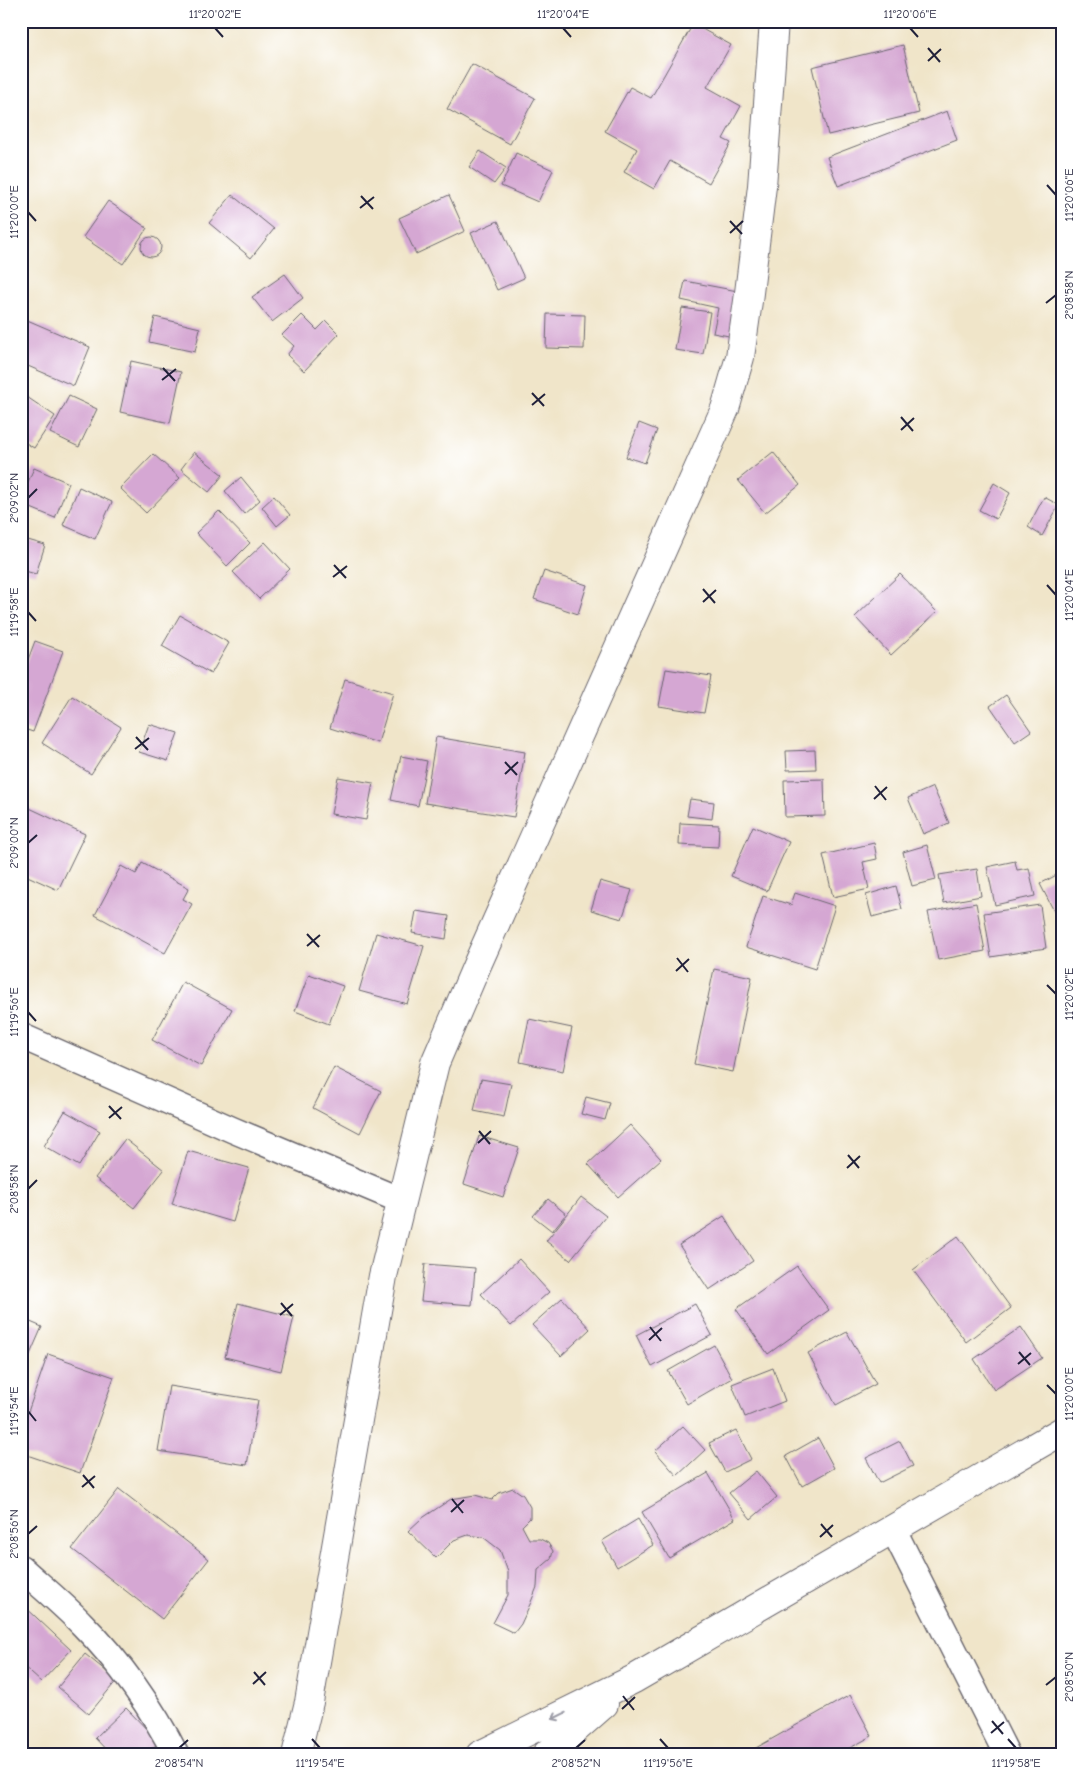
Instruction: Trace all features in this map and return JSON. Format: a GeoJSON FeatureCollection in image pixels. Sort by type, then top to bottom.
{"type":"FeatureCollection","features":[{"type":"Feature","properties":{"kind":"street"},"geometry":{"type":"LineString","coordinates":[[296,1755],[309,1702],[383,1276],[435,1063],[485,946],[725,409],[740,357],[748,301],[762,186],[772,34],[787,21]]}},
{"type":"Feature","properties":{"kind":"street"},"geometry":{"type":"LineString","coordinates":[[21,1036],[225,1126],[402,1201]]}},
{"type":"Feature","properties":{"kind":"street"},"geometry":{"type":"LineString","coordinates":[[480,1755],[634,1679],[1062,1431]]}},
{"type":"Feature","properties":{"kind":"street"},"geometry":{"type":"LineString","coordinates":[[893,1529],[1007,1755]]}},
{"type":"Feature","properties":{"kind":"street"},"geometry":{"type":"LineString","coordinates":[[21,1568],[84,1625],[120,1669],[171,1745],[192,1755]]}},
{"type":"Feature","properties":{"kind":"street"},"geometry":{"type":"LineString","coordinates":[[546,1755],[634,1679]]}},
{"type":"Feature","properties":{"kind":"street"},"geometry":{"type":"LineString","coordinates":[[309,1702],[316,1755]]}},
{"type":"Feature","properties":{"kind":"building"},"geometry":{"type":"Polygon","coordinates":[[[693,24],[731,45],[707,87],[741,106],[723,139],[731,143],[709,183],[670,161],[654,189],[624,172],[637,149],[605,131],[630,87],[651,98],[693,24]]]}},
{"type":"Feature","properties":{"kind":"building"},"geometry":{"type":"Polygon","coordinates":[[[903,45],[919,113],[828,135],[812,67],[903,45]]]}},
{"type":"Feature","properties":{"kind":"building"},"geometry":{"type":"Polygon","coordinates":[[[472,64],[535,98],[510,144],[447,109],[472,64]]]}},
{"type":"Feature","properties":{"kind":"building"},"geometry":{"type":"Polygon","coordinates":[[[947,111],[957,140],[838,186],[827,157],[947,111]]]}},
{"type":"Feature","properties":{"kind":"building"},"geometry":{"type":"Polygon","coordinates":[[[480,151],[506,168],[494,184],[469,167],[480,151]]]}},
{"type":"Feature","properties":{"kind":"building"},"geometry":{"type":"Polygon","coordinates":[[[516,153],[553,170],[538,202],[501,186],[516,153]]]}},
{"type":"Feature","properties":{"kind":"building"},"geometry":{"type":"Polygon","coordinates":[[[232,195],[274,229],[251,258],[209,223],[232,195]]]}},
{"type":"Feature","properties":{"kind":"building"},"geometry":{"type":"Polygon","coordinates":[[[449,195],[465,231],[416,254],[399,218],[449,195]]]}},
{"type":"Feature","properties":{"kind":"building"},"geometry":{"type":"Polygon","coordinates":[[[108,201],[147,228],[123,264],[83,237],[108,201]]]}},
{"type":"Feature","properties":{"kind":"building"},"geometry":{"type":"Polygon","coordinates":[[[498,221],[524,278],[497,290],[471,233],[498,221]]]}},
{"type":"Feature","properties":{"kind":"building"},"geometry":{"type":"Polygon","coordinates":[[[151,237],[158,240],[161,247],[158,254],[151,257],[144,254],[141,247],[144,240],[151,237]]]}},
{"type":"Feature","properties":{"kind":"building"},"geometry":{"type":"Polygon","coordinates":[[[285,274],[303,298],[272,322],[252,297],[285,274]]]}},
{"type":"Feature","properties":{"kind":"building"},"geometry":{"type":"Polygon","coordinates":[[[685,281],[743,292],[734,337],[713,333],[718,308],[681,300],[685,281]]]}},
{"type":"Feature","properties":{"kind":"building"},"geometry":{"type":"Polygon","coordinates":[[[682,308],[710,312],[703,354],[675,350],[682,308]]]}},
{"type":"Feature","properties":{"kind":"building"},"geometry":{"type":"Polygon","coordinates":[[[547,314],[585,315],[584,349],[546,348],[547,314]]]}},
{"type":"Feature","properties":{"kind":"building"},"geometry":{"type":"Polygon","coordinates":[[[302,315],[317,330],[326,321],[339,334],[304,371],[287,355],[294,346],[282,335],[302,315]]]}},
{"type":"Feature","properties":{"kind":"building"},"geometry":{"type":"Polygon","coordinates":[[[155,317],[200,328],[195,352],[149,342],[155,317]]]}},
{"type":"Feature","properties":{"kind":"building"},"geometry":{"type":"Polygon","coordinates":[[[25,319],[90,347],[74,386],[21,363],[21,327],[25,319]]]}},
{"type":"Feature","properties":{"kind":"building"},"geometry":{"type":"Polygon","coordinates":[[[131,361],[181,372],[170,423],[120,412],[131,361]]]}},
{"type":"Feature","properties":{"kind":"building"},"geometry":{"type":"Polygon","coordinates":[[[21,393],[55,416],[34,448],[21,440],[21,393]]]}},
{"type":"Feature","properties":{"kind":"building"},"geometry":{"type":"Polygon","coordinates":[[[69,396],[97,409],[79,447],[50,433],[69,396]]]}},
{"type":"Feature","properties":{"kind":"building"},"geometry":{"type":"Polygon","coordinates":[[[639,423],[657,430],[645,463],[626,457],[639,423]]]}},
{"type":"Feature","properties":{"kind":"building"},"geometry":{"type":"Polygon","coordinates":[[[194,452],[223,475],[209,492],[181,469],[194,452]]]}},
{"type":"Feature","properties":{"kind":"building"},"geometry":{"type":"Polygon","coordinates":[[[773,452],[800,485],[765,513],[738,480],[773,452]]]}},
{"type":"Feature","properties":{"kind":"building"},"geometry":{"type":"Polygon","coordinates":[[[153,454],[180,478],[146,513],[120,488],[153,454]]]}},
{"type":"Feature","properties":{"kind":"building"},"geometry":{"type":"Polygon","coordinates":[[[34,468],[69,483],[55,518],[21,504],[21,498],[34,468]]]}},
{"type":"Feature","properties":{"kind":"building"},"geometry":{"type":"Polygon","coordinates":[[[241,477],[260,500],[244,514],[225,491],[241,477]]]}},
{"type":"Feature","properties":{"kind":"building"},"geometry":{"type":"Polygon","coordinates":[[[994,483],[1010,493],[996,519],[979,510],[994,483]]]}},
{"type":"Feature","properties":{"kind":"building"},"geometry":{"type":"Polygon","coordinates":[[[79,487],[112,502],[95,539],[63,525],[79,487]]]}},
{"type":"Feature","properties":{"kind":"building"},"geometry":{"type":"Polygon","coordinates":[[[274,496],[290,515],[277,526],[262,507],[274,496]]]}},
{"type":"Feature","properties":{"kind":"building"},"geometry":{"type":"Polygon","coordinates":[[[1044,497],[1059,505],[1042,536],[1028,527],[1044,497]]]}},
{"type":"Feature","properties":{"kind":"building"},"geometry":{"type":"Polygon","coordinates":[[[219,511],[250,543],[227,566],[196,533],[219,511]]]}},
{"type":"Feature","properties":{"kind":"building"},"geometry":{"type":"Polygon","coordinates":[[[21,538],[45,545],[36,574],[21,570],[21,538]]]}},
{"type":"Feature","properties":{"kind":"building"},"geometry":{"type":"Polygon","coordinates":[[[265,542],[290,569],[259,599],[233,572],[265,542]]]}},
{"type":"Feature","properties":{"kind":"building"},"geometry":{"type":"Polygon","coordinates":[[[544,571],[587,585],[578,614],[534,599],[544,571]]]}},
{"type":"Feature","properties":{"kind":"building"},"geometry":{"type":"Polygon","coordinates":[[[900,574],[937,612],[891,655],[855,617],[900,574]]]}},
{"type":"Feature","properties":{"kind":"building"},"geometry":{"type":"Polygon","coordinates":[[[180,615],[229,643],[211,674],[162,646],[180,615]]]}},
{"type":"Feature","properties":{"kind":"building"},"geometry":{"type":"Polygon","coordinates":[[[35,641],[63,651],[33,732],[21,728],[21,678],[35,641]]]}},
{"type":"Feature","properties":{"kind":"building"},"geometry":{"type":"Polygon","coordinates":[[[666,669],[711,676],[704,713],[659,706],[666,669]]]}},
{"type":"Feature","properties":{"kind":"building"},"geometry":{"type":"Polygon","coordinates":[[[345,679],[393,693],[378,743],[330,728],[345,679]]]}},
{"type":"Feature","properties":{"kind":"building"},"geometry":{"type":"Polygon","coordinates":[[[1006,695],[1031,731],[1015,742],[990,706],[1006,695]]]}},
{"type":"Feature","properties":{"kind":"building"},"geometry":{"type":"Polygon","coordinates":[[[72,696],[121,727],[91,774],[42,743],[72,696]]]}},
{"type":"Feature","properties":{"kind":"building"},"geometry":{"type":"Polygon","coordinates":[[[149,724],[178,733],[168,761],[139,752],[149,724]]]}},
{"type":"Feature","properties":{"kind":"building"},"geometry":{"type":"Polygon","coordinates":[[[436,737],[525,752],[514,817],[425,803],[436,737]]]}},
{"type":"Feature","properties":{"kind":"building"},"geometry":{"type":"Polygon","coordinates":[[[815,750],[816,769],[787,770],[786,751],[815,750]]]}},
{"type":"Feature","properties":{"kind":"building"},"geometry":{"type":"Polygon","coordinates":[[[401,756],[427,761],[418,806],[391,800],[401,756]]]}},
{"type":"Feature","properties":{"kind":"building"},"geometry":{"type":"Polygon","coordinates":[[[338,777],[373,783],[366,820],[331,814],[338,777]]]}},
{"type":"Feature","properties":{"kind":"building"},"geometry":{"type":"Polygon","coordinates":[[[824,779],[825,816],[785,817],[784,780],[824,779]]]}},
{"type":"Feature","properties":{"kind":"building"},"geometry":{"type":"Polygon","coordinates":[[[933,787],[949,823],[923,834],[908,798],[933,787]]]}},
{"type":"Feature","properties":{"kind":"building"},"geometry":{"type":"Polygon","coordinates":[[[690,799],[714,802],[712,819],[687,816],[690,799]]]}},
{"type":"Feature","properties":{"kind":"building"},"geometry":{"type":"Polygon","coordinates":[[[21,804],[85,834],[58,890],[21,873],[21,804]]]}},
{"type":"Feature","properties":{"kind":"building"},"geometry":{"type":"Polygon","coordinates":[[[680,823],[719,825],[718,847],[679,845],[680,823]]]}},
{"type":"Feature","properties":{"kind":"building"},"geometry":{"type":"Polygon","coordinates":[[[753,826],[789,842],[767,891],[731,876],[753,826]]]}},
{"type":"Feature","properties":{"kind":"building"},"geometry":{"type":"Polygon","coordinates":[[[874,843],[877,859],[863,862],[869,889],[833,897],[823,855],[874,843]]]}},
{"type":"Feature","properties":{"kind":"building"},"geometry":{"type":"Polygon","coordinates":[[[927,845],[936,880],[912,886],[903,852],[927,845]]]}},
{"type":"Feature","properties":{"kind":"building"},"geometry":{"type":"Polygon","coordinates":[[[1015,861],[1017,870],[1029,868],[1035,896],[995,905],[987,867],[1015,861]]]}},
{"type":"Feature","properties":{"kind":"building"},"geometry":{"type":"Polygon","coordinates":[[[142,863],[189,888],[183,899],[192,904],[165,953],[95,915],[121,866],[136,874],[142,863]]]}},
{"type":"Feature","properties":{"kind":"building"},"geometry":{"type":"Polygon","coordinates":[[[977,869],[981,896],[944,903],[939,875],[977,869]]]}},
{"type":"Feature","properties":{"kind":"building"},"geometry":{"type":"Polygon","coordinates":[[[1062,872],[1062,909],[1055,913],[1040,884],[1062,872]]]}},
{"type":"Feature","properties":{"kind":"building"},"geometry":{"type":"Polygon","coordinates":[[[600,881],[632,890],[622,919],[591,910],[600,881]]]}},
{"type":"Feature","properties":{"kind":"building"},"geometry":{"type":"Polygon","coordinates":[[[896,886],[902,909],[872,917],[866,895],[896,886]]]}},
{"type":"Feature","properties":{"kind":"building"},"geometry":{"type":"Polygon","coordinates":[[[795,893],[835,906],[815,969],[746,947],[763,896],[791,905],[795,893]]]}},
{"type":"Feature","properties":{"kind":"building"},"geometry":{"type":"Polygon","coordinates":[[[976,903],[985,951],[938,960],[928,912],[976,903]]]}},
{"type":"Feature","properties":{"kind":"building"},"geometry":{"type":"Polygon","coordinates":[[[1040,905],[1046,948],[991,957],[984,913],[1040,905]]]}},
{"type":"Feature","properties":{"kind":"building"},"geometry":{"type":"Polygon","coordinates":[[[416,911],[449,916],[446,939],[412,933],[416,911]]]}},
{"type":"Feature","properties":{"kind":"building"},"geometry":{"type":"Polygon","coordinates":[[[376,933],[424,946],[407,1004],[359,991],[376,933]]]}},
{"type":"Feature","properties":{"kind":"building"},"geometry":{"type":"Polygon","coordinates":[[[714,969],[752,977],[733,1072],[694,1064],[714,969]]]}},
{"type":"Feature","properties":{"kind":"building"},"geometry":{"type":"Polygon","coordinates":[[[309,974],[343,986],[329,1024],[295,1011],[309,974]]]}},
{"type":"Feature","properties":{"kind":"building"},"geometry":{"type":"Polygon","coordinates":[[[183,982],[232,1009],[201,1066],[152,1040],[183,982]]]}},
{"type":"Feature","properties":{"kind":"building"},"geometry":{"type":"Polygon","coordinates":[[[529,1019],[572,1028],[563,1071],[520,1062],[529,1019]]]}},
{"type":"Feature","properties":{"kind":"building"},"geometry":{"type":"Polygon","coordinates":[[[334,1067],[381,1091],[360,1133],[313,1108],[334,1067]]]}},
{"type":"Feature","properties":{"kind":"building"},"geometry":{"type":"Polygon","coordinates":[[[481,1079],[511,1084],[504,1117],[474,1111],[481,1079]]]}},
{"type":"Feature","properties":{"kind":"building"},"geometry":{"type":"Polygon","coordinates":[[[586,1097],[610,1103],[605,1120],[581,1114],[586,1097]]]}},
{"type":"Feature","properties":{"kind":"building"},"geometry":{"type":"Polygon","coordinates":[[[65,1111],[100,1131],[79,1166],[44,1146],[65,1111]]]}},
{"type":"Feature","properties":{"kind":"building"},"geometry":{"type":"Polygon","coordinates":[[[630,1125],[661,1159],[618,1197],[588,1164],[630,1125]]]}},
{"type":"Feature","properties":{"kind":"building"},"geometry":{"type":"Polygon","coordinates":[[[479,1136],[519,1148],[503,1197],[464,1184],[479,1136]]]}},
{"type":"Feature","properties":{"kind":"building"},"geometry":{"type":"Polygon","coordinates":[[[125,1139],[164,1170],[134,1208],[95,1178],[125,1139]]]}},
{"type":"Feature","properties":{"kind":"building"},"geometry":{"type":"Polygon","coordinates":[[[188,1151],[249,1168],[233,1222],[172,1204],[188,1151]]]}},
{"type":"Feature","properties":{"kind":"building"},"geometry":{"type":"Polygon","coordinates":[[[581,1197],[606,1216],[570,1260],[546,1241],[581,1197]]]}},
{"type":"Feature","properties":{"kind":"building"},"geometry":{"type":"Polygon","coordinates":[[[548,1199],[566,1214],[552,1231],[533,1216],[548,1199]]]}},
{"type":"Feature","properties":{"kind":"building"},"geometry":{"type":"Polygon","coordinates":[[[724,1216],[753,1261],[709,1290],[679,1245],[724,1216]]]}},
{"type":"Feature","properties":{"kind":"building"},"geometry":{"type":"Polygon","coordinates":[[[958,1236],[1011,1308],[966,1342],[913,1270],[958,1236]]]}},
{"type":"Feature","properties":{"kind":"building"},"geometry":{"type":"Polygon","coordinates":[[[519,1259],[549,1292],[511,1326],[481,1294],[519,1259]]]}},
{"type":"Feature","properties":{"kind":"building"},"geometry":{"type":"Polygon","coordinates":[[[425,1264],[475,1268],[472,1305],[421,1301],[425,1264]]]}},
{"type":"Feature","properties":{"kind":"building"},"geometry":{"type":"Polygon","coordinates":[[[797,1266],[829,1310],[768,1354],[736,1309],[797,1266]]]}},
{"type":"Feature","properties":{"kind":"building"},"geometry":{"type":"Polygon","coordinates":[[[562,1298],[590,1329],[561,1356],[532,1325],[562,1298]]]}},
{"type":"Feature","properties":{"kind":"building"},"geometry":{"type":"Polygon","coordinates":[[[238,1303],[294,1317],[281,1371],[225,1357],[238,1303]]]}},
{"type":"Feature","properties":{"kind":"building"},"geometry":{"type":"Polygon","coordinates":[[[695,1304],[712,1335],[652,1367],[636,1335],[695,1304]]]}},
{"type":"Feature","properties":{"kind":"building"},"geometry":{"type":"Polygon","coordinates":[[[21,1318],[42,1327],[21,1375],[21,1318]]]}},
{"type":"Feature","properties":{"kind":"building"},"geometry":{"type":"Polygon","coordinates":[[[1021,1327],[1042,1358],[994,1390],[974,1359],[1021,1327]]]}},
{"type":"Feature","properties":{"kind":"building"},"geometry":{"type":"Polygon","coordinates":[[[847,1332],[876,1384],[836,1405],[808,1353],[847,1332]]]}},
{"type":"Feature","properties":{"kind":"building"},"geometry":{"type":"Polygon","coordinates":[[[714,1345],[732,1378],[687,1404],[668,1371],[714,1345]]]}},
{"type":"Feature","properties":{"kind":"building"},"geometry":{"type":"Polygon","coordinates":[[[48,1354],[114,1377],[80,1473],[21,1453],[21,1432],[48,1354]]]}},
{"type":"Feature","properties":{"kind":"building"},"geometry":{"type":"Polygon","coordinates":[[[773,1368],[785,1401],[745,1417],[732,1384],[773,1368]]]}},
{"type":"Feature","properties":{"kind":"building"},"geometry":{"type":"Polygon","coordinates":[[[169,1386],[258,1400],[247,1465],[158,1451],[169,1386]]]}},
{"type":"Feature","properties":{"kind":"building"},"geometry":{"type":"Polygon","coordinates":[[[683,1426],[705,1450],[677,1476],[655,1451],[683,1426]]]}},
{"type":"Feature","properties":{"kind":"building"},"geometry":{"type":"Polygon","coordinates":[[[736,1430],[751,1459],[725,1472],[709,1443],[736,1430]]]}},
{"type":"Feature","properties":{"kind":"building"},"geometry":{"type":"Polygon","coordinates":[[[818,1438],[834,1468],[802,1486],[786,1456],[818,1438]]]}},
{"type":"Feature","properties":{"kind":"building"},"geometry":{"type":"Polygon","coordinates":[[[900,1441],[913,1466],[879,1483],[866,1458],[900,1441]]]}},
{"type":"Feature","properties":{"kind":"building"},"geometry":{"type":"Polygon","coordinates":[[[756,1471],[777,1497],[751,1519],[729,1493],[756,1471]]]}},
{"type":"Feature","properties":{"kind":"building"},"geometry":{"type":"Polygon","coordinates":[[[708,1473],[735,1519],[669,1558],[642,1512],[708,1473]]]}},
{"type":"Feature","properties":{"kind":"building"},"geometry":{"type":"Polygon","coordinates":[[[513,1488],[523,1495],[530,1507],[530,1518],[522,1526],[529,1539],[540,1539],[548,1543],[553,1551],[551,1559],[538,1570],[537,1587],[521,1624],[514,1633],[493,1623],[508,1595],[508,1572],[500,1550],[483,1537],[468,1535],[454,1540],[436,1558],[408,1531],[421,1519],[451,1499],[475,1495],[492,1500],[499,1493],[513,1488]]]}},
{"type":"Feature","properties":{"kind":"building"},"geometry":{"type":"Polygon","coordinates":[[[119,1489],[209,1559],[162,1619],[72,1549],[119,1489]]]}},
{"type":"Feature","properties":{"kind":"building"},"geometry":{"type":"Polygon","coordinates":[[[638,1519],[653,1545],[617,1567],[602,1541],[638,1519]]]}},
{"type":"Feature","properties":{"kind":"building"},"geometry":{"type":"Polygon","coordinates":[[[21,1603],[71,1650],[41,1682],[21,1664],[21,1603]]]}},
{"type":"Feature","properties":{"kind":"building"},"geometry":{"type":"Polygon","coordinates":[[[85,1654],[117,1680],[89,1714],[58,1687],[85,1654]]]}},
{"type":"Feature","properties":{"kind":"building"},"geometry":{"type":"Polygon","coordinates":[[[850,1695],[872,1736],[837,1755],[748,1755],[747,1753],[850,1695]]]}},
{"type":"Feature","properties":{"kind":"building"},"geometry":{"type":"Polygon","coordinates":[[[126,1708],[159,1742],[145,1755],[111,1755],[95,1738],[126,1708]]]}}]}
